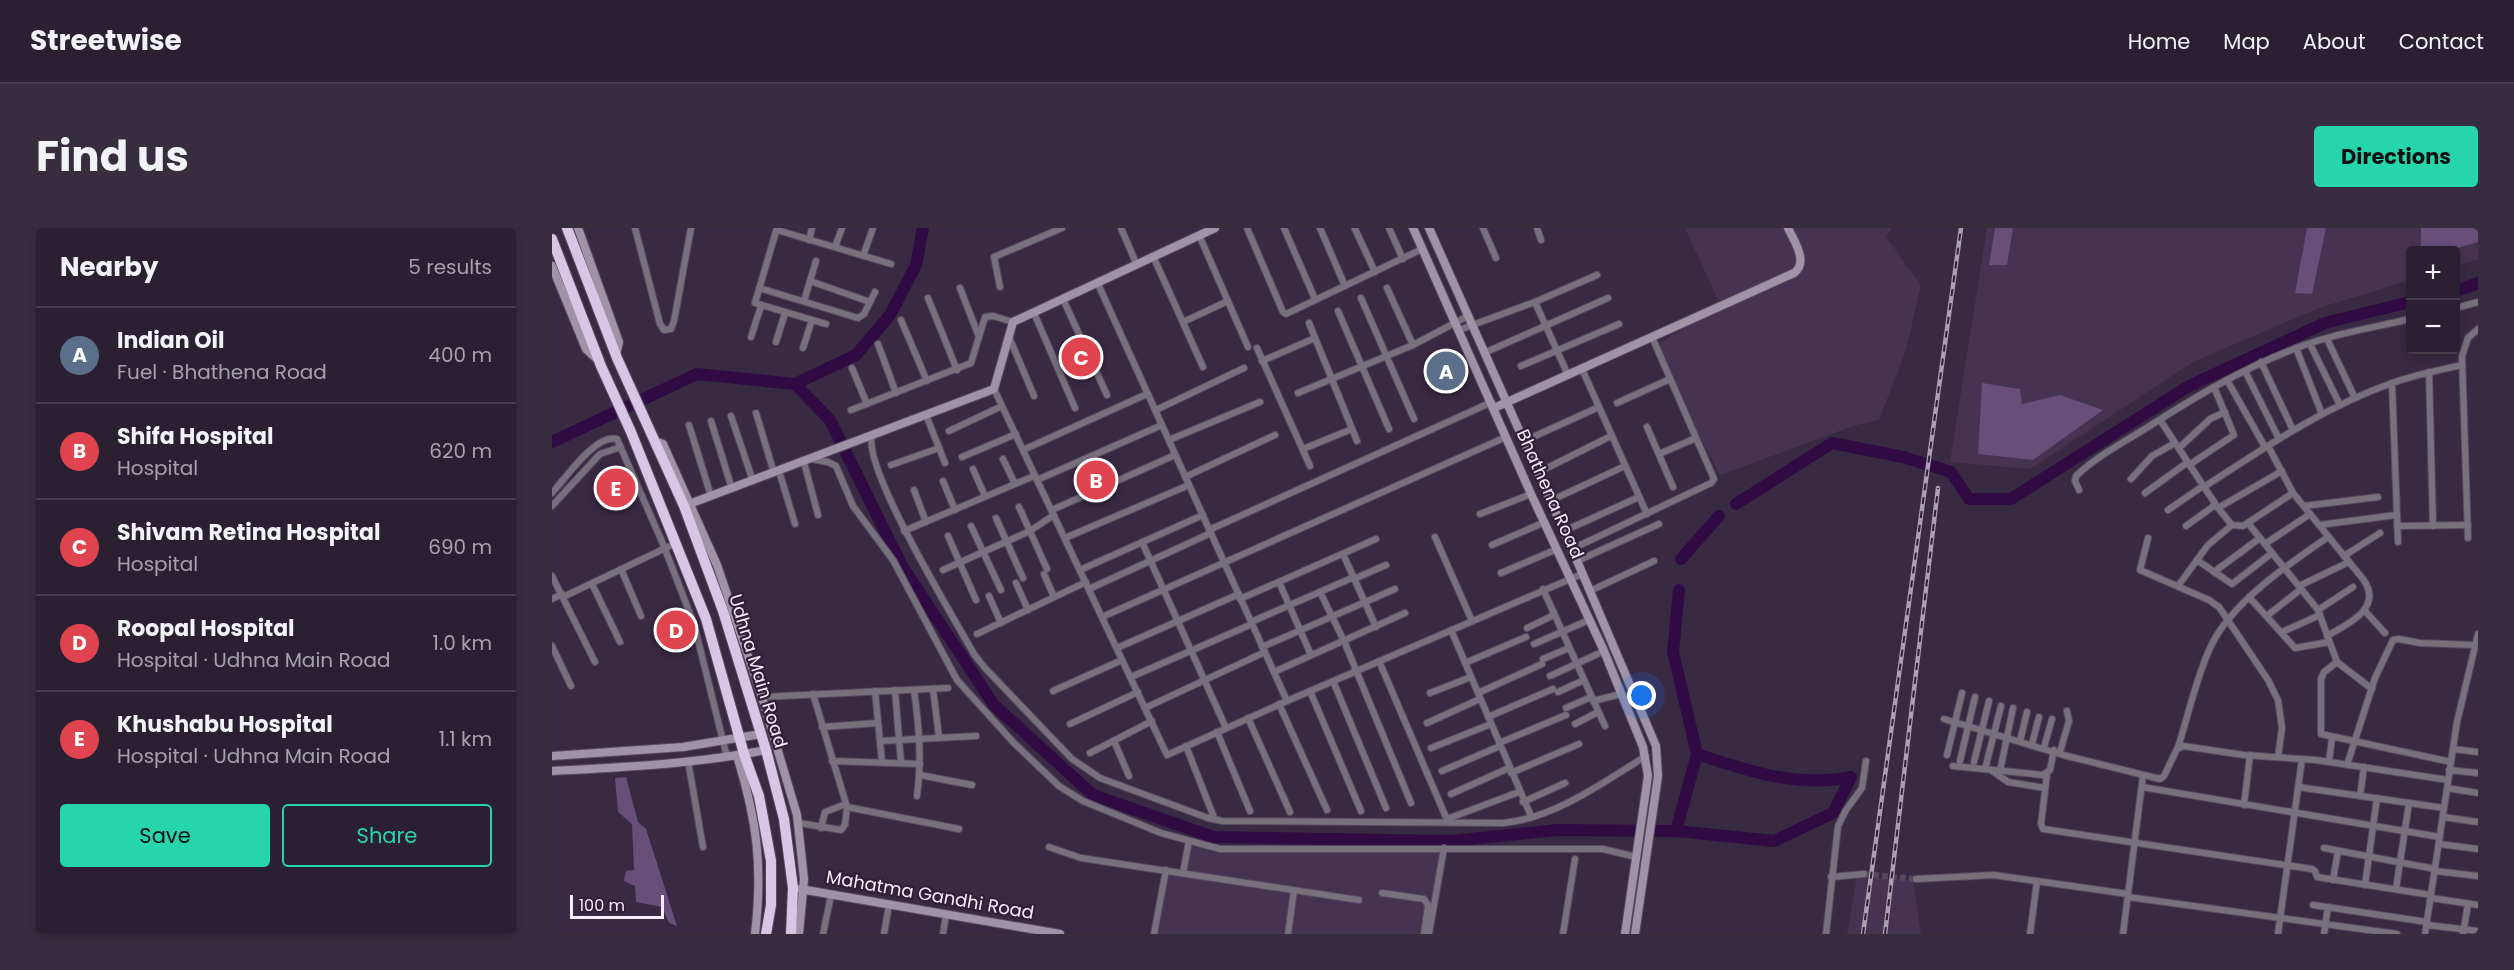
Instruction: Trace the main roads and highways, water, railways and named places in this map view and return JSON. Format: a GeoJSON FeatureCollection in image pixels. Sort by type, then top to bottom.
{"type":"FeatureCollection","features":[{"type":"Feature","properties":{"kind":"highway","name":"Udhna Main Road"},"geometry":{"type":"LineString","coordinates":[[568,233],[617,357],[687,505],[723,611],[766,750],[784,819],[798,889],[791,934]]}},
{"type":"Feature","properties":{"kind":"highway"},"geometry":{"type":"LineString","coordinates":[[553,243],[706,619],[740,738],[736,756],[759,796],[771,861],[771,905],[766,934]]}},
{"type":"Feature","properties":{"kind":"waterway"},"geometry":{"type":"LineString","coordinates":[[795,384],[856,355],[890,315],[916,265],[923,228]]}},
{"type":"Feature","properties":{"kind":"waterway"},"geometry":{"type":"LineString","coordinates":[[2460,290],[2478,283]]}},
{"type":"Feature","properties":{"kind":"waterway"},"geometry":{"type":"LineString","coordinates":[[1736,504],[1832,443],[1903,457],[1951,472],[1969,499],[2011,499],[2189,386],[2325,323],[2406,303]]}},
{"type":"Feature","properties":{"kind":"waterway"},"geometry":{"type":"LineString","coordinates":[[552,442],[697,374],[795,384],[830,420],[902,566],[994,705],[1093,795],[1213,837],[1451,841],[1557,830],[1676,831],[1774,841],[1833,813],[1851,777],[1831,780],[1792,779],[1754,772],[1697,754],[1673,652],[1679,590]]}},
{"type":"Feature","properties":{"kind":"waterway"},"geometry":{"type":"LineString","coordinates":[[1681,559],[1719,516]]}},
{"type":"Feature","properties":{"kind":"waterway"},"geometry":{"type":"LineString","coordinates":[[1676,831],[1697,754]]}},
{"type":"Feature","properties":{"kind":"tunnel"},"geometry":{"type":"LineString","coordinates":[[1864,874],[1916,879]]}},
{"type":"Feature","properties":{"kind":"railway"},"geometry":{"type":"LineString","coordinates":[[1863,934],[1961,228]]}},
{"type":"Feature","properties":{"kind":"railway"},"geometry":{"type":"LineString","coordinates":[[1885,934],[1938,488]]}},
{"type":"Feature","properties":{"kind":"place","name":"Shivam Retina Hospital"},"geometry":{"type":"Point","coordinates":[1081,357]}},
{"type":"Feature","properties":{"kind":"place","name":"Indian Oil"},"geometry":{"type":"Point","coordinates":[1446,371]}},
{"type":"Feature","properties":{"kind":"place","name":"Shifa Hospital"},"geometry":{"type":"Point","coordinates":[1096,480]}},
{"type":"Feature","properties":{"kind":"place","name":"Khushabu Hospital"},"geometry":{"type":"Point","coordinates":[616,488]}},
{"type":"Feature","properties":{"kind":"place","name":"Roopal Hospital"},"geometry":{"type":"Point","coordinates":[676,630]}}]}
